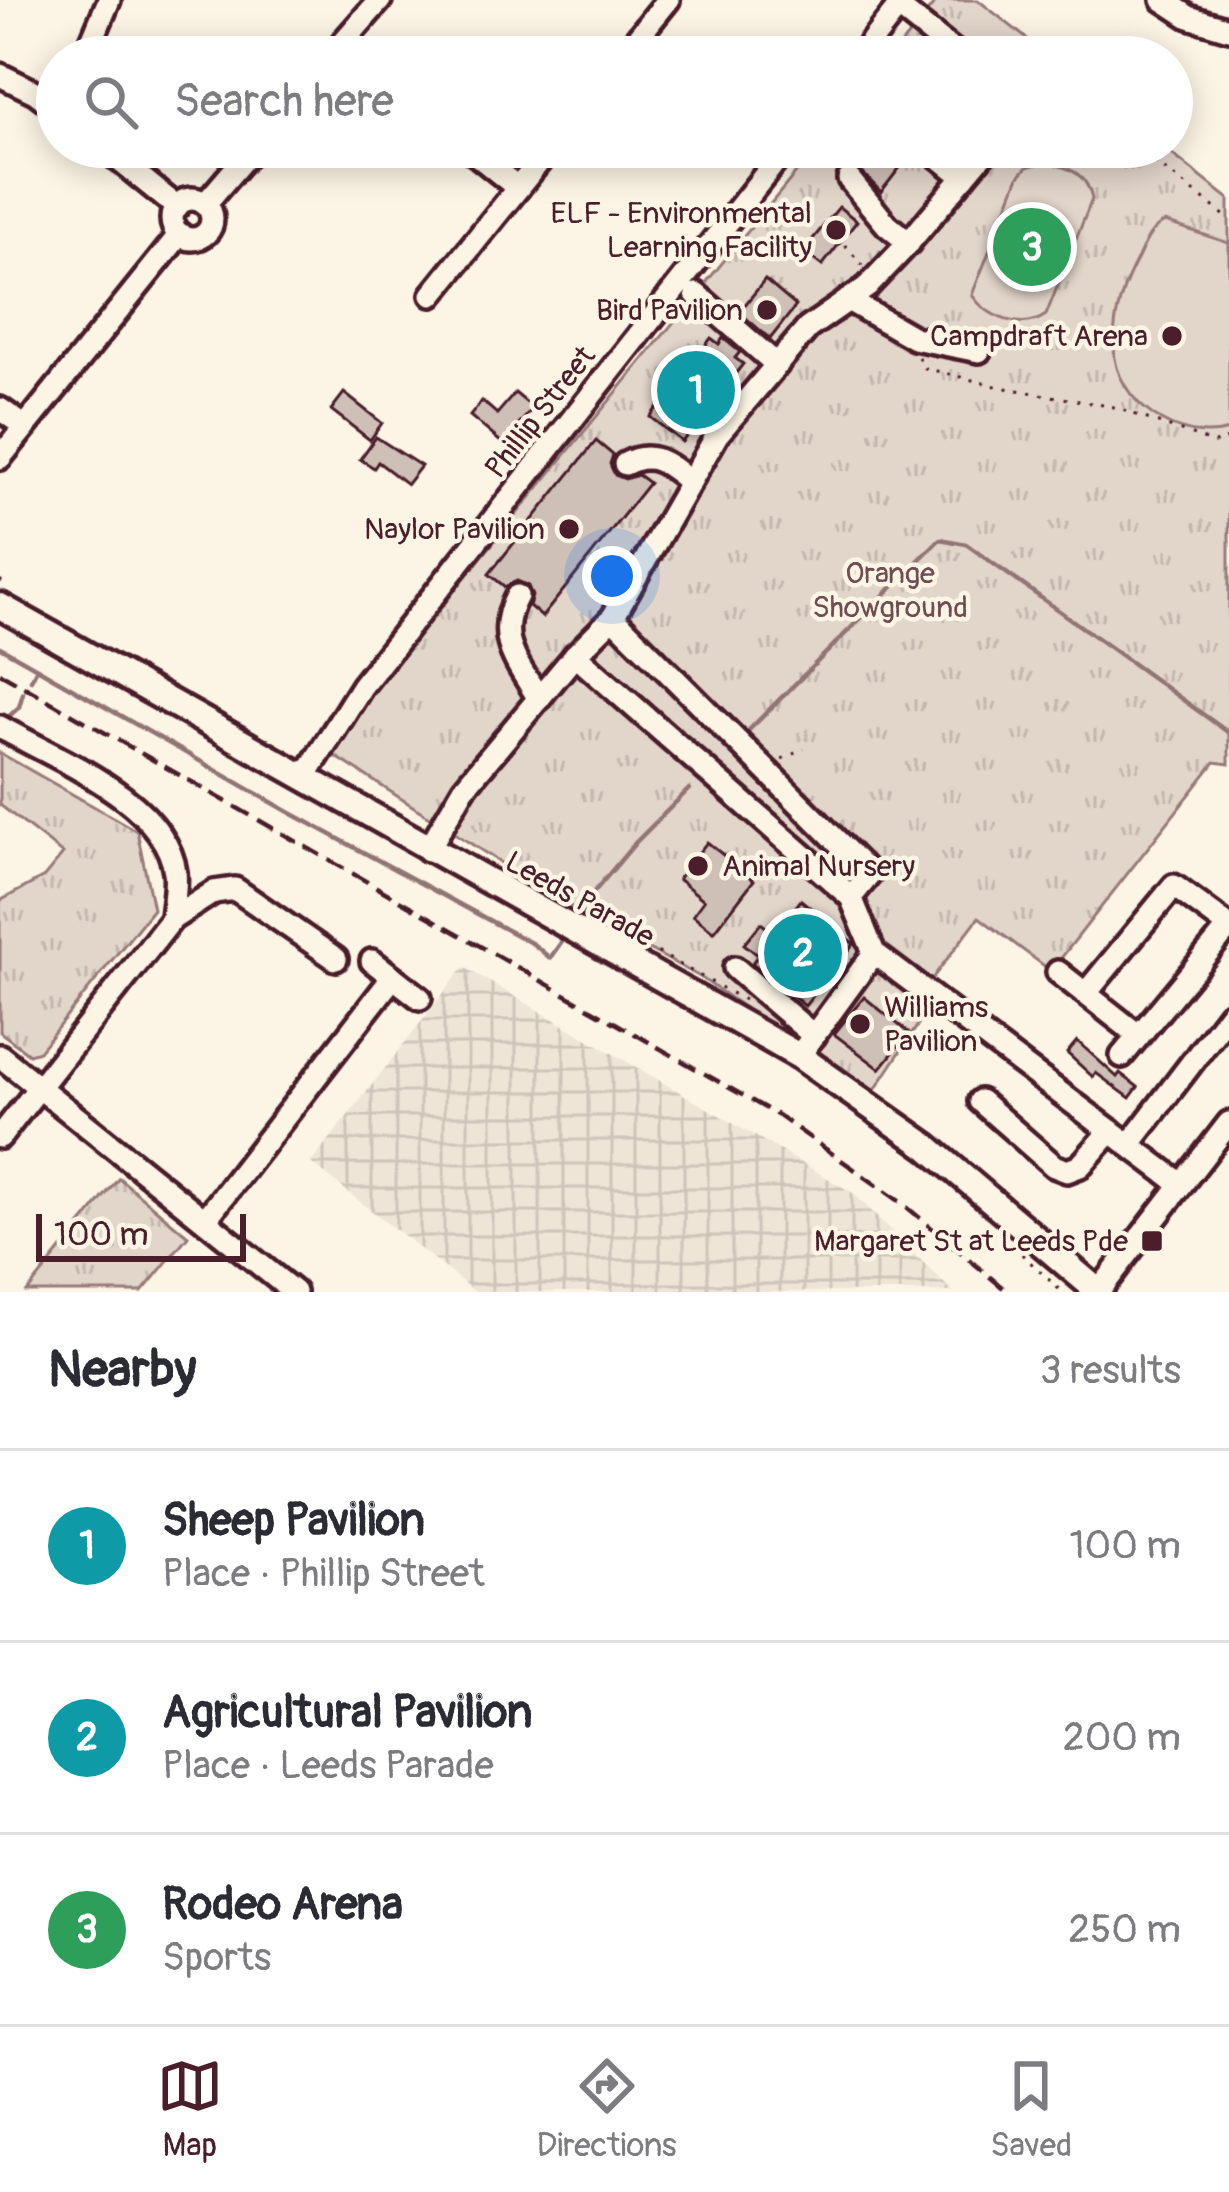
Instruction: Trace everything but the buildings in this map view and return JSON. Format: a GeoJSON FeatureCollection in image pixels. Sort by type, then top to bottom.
{"type":"FeatureCollection","features":[{"type":"Feature","properties":{"kind":"main road","name":"Leeds Parade"},"geometry":{"type":"LineString","coordinates":[[0,606],[428,850],[806,1046],[1099,1292]]}},
{"type":"Feature","properties":{"kind":"street"},"geometry":{"type":"LineString","coordinates":[[94,36],[109,0]]}},
{"type":"Feature","properties":{"kind":"street"},"geometry":{"type":"LineString","coordinates":[[354,36],[380,0]]}},
{"type":"Feature","properties":{"kind":"street"},"geometry":{"type":"LineString","coordinates":[[639,36],[668,0]]}},
{"type":"Feature","properties":{"kind":"street"},"geometry":{"type":"LineString","coordinates":[[1163,0],[1189,17],[1229,29]]}},
{"type":"Feature","properties":{"kind":"street"},"geometry":{"type":"LineString","coordinates":[[876,36],[901,4],[937,36]]}},
{"type":"Feature","properties":{"kind":"street"},"geometry":{"type":"LineString","coordinates":[[0,76],[36,93]]}},
{"type":"Feature","properties":{"kind":"street"},"geometry":{"type":"LineString","coordinates":[[130,168],[177,207]]}},
{"type":"Feature","properties":{"kind":"street"},"geometry":{"type":"LineString","coordinates":[[206,205],[237,168]]}},
{"type":"Feature","properties":{"kind":"street"},"geometry":{"type":"LineString","coordinates":[[493,168],[518,188]]}},
{"type":"Feature","properties":{"kind":"street"},"geometry":{"type":"LineString","coordinates":[[432,295],[534,168]]}},
{"type":"Feature","properties":{"kind":"street","name":"Phillip Street"},"geometry":{"type":"LineString","coordinates":[[304,778],[362,686],[771,168]]}},
{"type":"Feature","properties":{"kind":"street"},"geometry":{"type":"LineString","coordinates":[[953,168],[964,177]]}},
{"type":"Feature","properties":{"kind":"street"},"geometry":{"type":"LineString","coordinates":[[428,850],[464,788],[575,655],[614,616],[717,435],[808,328],[874,280],[972,168]]}},
{"type":"Feature","properties":{"kind":"street"},"geometry":{"type":"LineString","coordinates":[[850,179],[908,243]]}},
{"type":"Feature","properties":{"kind":"street"},"geometry":{"type":"LineString","coordinates":[[191,200],[206,205],[212,217],[206,233],[193,239],[180,234],[173,224],[177,207],[191,200]]}},
{"type":"Feature","properties":{"kind":"street"},"geometry":{"type":"LineString","coordinates":[[0,458],[180,234]]}},
{"type":"Feature","properties":{"kind":"street"},"geometry":{"type":"LineString","coordinates":[[696,294],[777,365]]}},
{"type":"Feature","properties":{"kind":"street"},"geometry":{"type":"LineString","coordinates":[[848,300],[914,338],[979,351]]}},
{"type":"Feature","properties":{"kind":"street"},"geometry":{"type":"LineString","coordinates":[[0,409],[24,426]]}},
{"type":"Feature","properties":{"kind":"street"},"geometry":{"type":"LineString","coordinates":[[625,464],[642,455],[656,458],[690,482]]}},
{"type":"Feature","properties":{"kind":"street"},"geometry":{"type":"LineString","coordinates":[[517,596],[507,615],[506,637],[538,699]]}},
{"type":"Feature","properties":{"kind":"street"},"geometry":{"type":"LineString","coordinates":[[614,616],[870,874],[851,897]]}},
{"type":"Feature","properties":{"kind":"street"},"geometry":{"type":"LineString","coordinates":[[575,655],[851,897],[874,952],[1181,1184]]}},
{"type":"Feature","properties":{"kind":"street"},"geometry":{"type":"LineString","coordinates":[[0,727],[134,802],[158,832],[175,870],[172,919]]}},
{"type":"Feature","properties":{"kind":"street"},"geometry":{"type":"LineString","coordinates":[[1086,993],[1174,886],[1228,926],[1122,1056]]}},
{"type":"Feature","properties":{"kind":"street"},"geometry":{"type":"LineString","coordinates":[[0,1137],[172,919],[214,892],[235,889],[336,959]]}},
{"type":"Feature","properties":{"kind":"street"},"geometry":{"type":"LineString","coordinates":[[735,968],[806,1046],[874,952]]}},
{"type":"Feature","properties":{"kind":"street"},"geometry":{"type":"LineString","coordinates":[[372,961],[420,998]]}},
{"type":"Feature","properties":{"kind":"street"},"geometry":{"type":"LineString","coordinates":[[1058,971],[1138,1035]]}},
{"type":"Feature","properties":{"kind":"street"},"geometry":{"type":"LineString","coordinates":[[205,1220],[383,1007],[393,977]]}},
{"type":"Feature","properties":{"kind":"street"},"geometry":{"type":"LineString","coordinates":[[980,1101],[1054,1166],[1067,1171],[1120,1138],[1229,1014]]}},
{"type":"Feature","properties":{"kind":"street"},"geometry":{"type":"LineString","coordinates":[[0,1056],[294,1292]]}},
{"type":"Feature","properties":{"kind":"street"},"geometry":{"type":"LineString","coordinates":[[1099,1292],[1229,1123]]}},
{"type":"Feature","properties":{"kind":"path"},"geometry":{"type":"LineString","coordinates":[[1163,168],[1229,220]]}},
{"type":"Feature","properties":{"kind":"path"},"geometry":{"type":"LineString","coordinates":[[845,245],[874,280]]}},
{"type":"Feature","properties":{"kind":"path"},"geometry":{"type":"LineString","coordinates":[[901,330],[925,368],[1114,407],[1214,443],[1229,439]]}},
{"type":"Feature","properties":{"kind":"path"},"geometry":{"type":"LineString","coordinates":[[764,767],[804,749]]}},
{"type":"Feature","properties":{"kind":"shaded area"},"geometry":{"type":"Polygon","coordinates":[[[464,967],[853,1193],[953,1292],[475,1292],[311,1163],[464,967]]]}},
{"type":"Feature","properties":{"kind":"green space"},"geometry":{"type":"Polygon","coordinates":[[[937,0],[978,0],[1023,36],[908,36],[937,0]]]}},
{"type":"Feature","properties":{"kind":"green space","name":"Orange Showground"},"geometry":{"type":"Polygon","coordinates":[[[800,168],[1190,168],[1229,199],[1229,764],[1215,762],[1051,971],[979,917],[915,1001],[927,1011],[871,1096],[700,977],[555,898],[332,754],[372,691],[800,168]]]}},
{"type":"Feature","properties":{"kind":"green space"},"geometry":{"type":"Polygon","coordinates":[[[1026,168],[1065,168],[1086,183],[1092,199],[1046,315],[1026,322],[996,315],[972,295],[1026,168]]]}},
{"type":"Feature","properties":{"kind":"green space","name":"Campdraft Arena"},"geometry":{"type":"Polygon","coordinates":[[[1165,222],[1229,243],[1229,430],[1209,433],[1170,425],[1137,402],[1117,368],[1114,336],[1124,290],[1148,237],[1165,222]]]}},
{"type":"Feature","properties":{"kind":"green space"},"geometry":{"type":"Polygon","coordinates":[[[0,753],[137,831],[153,909],[39,1051],[29,1054],[0,1032],[0,901],[44,877],[63,854],[0,805],[0,753]]]}},
{"type":"Feature","properties":{"kind":"green space"},"geometry":{"type":"Polygon","coordinates":[[[119,1178],[188,1236],[142,1292],[27,1292],[119,1178]]]}},
{"type":"Feature","properties":{"kind":"waterway"},"geometry":{"type":"LineString","coordinates":[[746,733],[940,539],[966,544],[1229,733]]}},
{"type":"Feature","properties":{"kind":"waterway"},"geometry":{"type":"LineString","coordinates":[[0,647],[37,668]]}},
{"type":"Feature","properties":{"kind":"waterway"},"geometry":{"type":"LineString","coordinates":[[31,680],[37,668],[533,944],[550,958],[562,941]]}},
{"type":"Feature","properties":{"kind":"waterway"},"geometry":{"type":"LineString","coordinates":[[4,721],[19,707],[23,693]]}},
{"type":"Feature","properties":{"kind":"waterway"},"geometry":{"type":"LineString","coordinates":[[578,911],[689,789]]}},
{"type":"Feature","properties":{"kind":"railway"},"geometry":{"type":"LineString","coordinates":[[0,673],[779,1116],[902,1203],[1008,1292]]}},
{"type":"Feature","properties":{"kind":"place","name":"ELF - Environmental Learning Facility"},"geometry":{"type":"Point","coordinates":[836,230]}},
{"type":"Feature","properties":{"kind":"place","name":"Rodeo Arena"},"geometry":{"type":"Point","coordinates":[1032,247]}},
{"type":"Feature","properties":{"kind":"place","name":"Bird Pavilion"},"geometry":{"type":"Point","coordinates":[767,310]}},
{"type":"Feature","properties":{"kind":"place","name":"Campdraft Arena"},"geometry":{"type":"Point","coordinates":[1172,336]}},
{"type":"Feature","properties":{"kind":"place","name":"Sheep Pavilion"},"geometry":{"type":"Point","coordinates":[696,390]}},
{"type":"Feature","properties":{"kind":"place","name":"Naylor Pavilion"},"geometry":{"type":"Point","coordinates":[569,529]}},
{"type":"Feature","properties":{"kind":"place","name":"Animal Nursery"},"geometry":{"type":"Point","coordinates":[698,866]}},
{"type":"Feature","properties":{"kind":"place","name":"Agricultural Pavilion"},"geometry":{"type":"Point","coordinates":[803,953]}},
{"type":"Feature","properties":{"kind":"place","name":"Williams Pavilion"},"geometry":{"type":"Point","coordinates":[860,1024]}},
{"type":"Feature","properties":{"kind":"place","name":"Margaret St at Leeds Pde"},"geometry":{"type":"Point","coordinates":[1152,1241]}}]}
